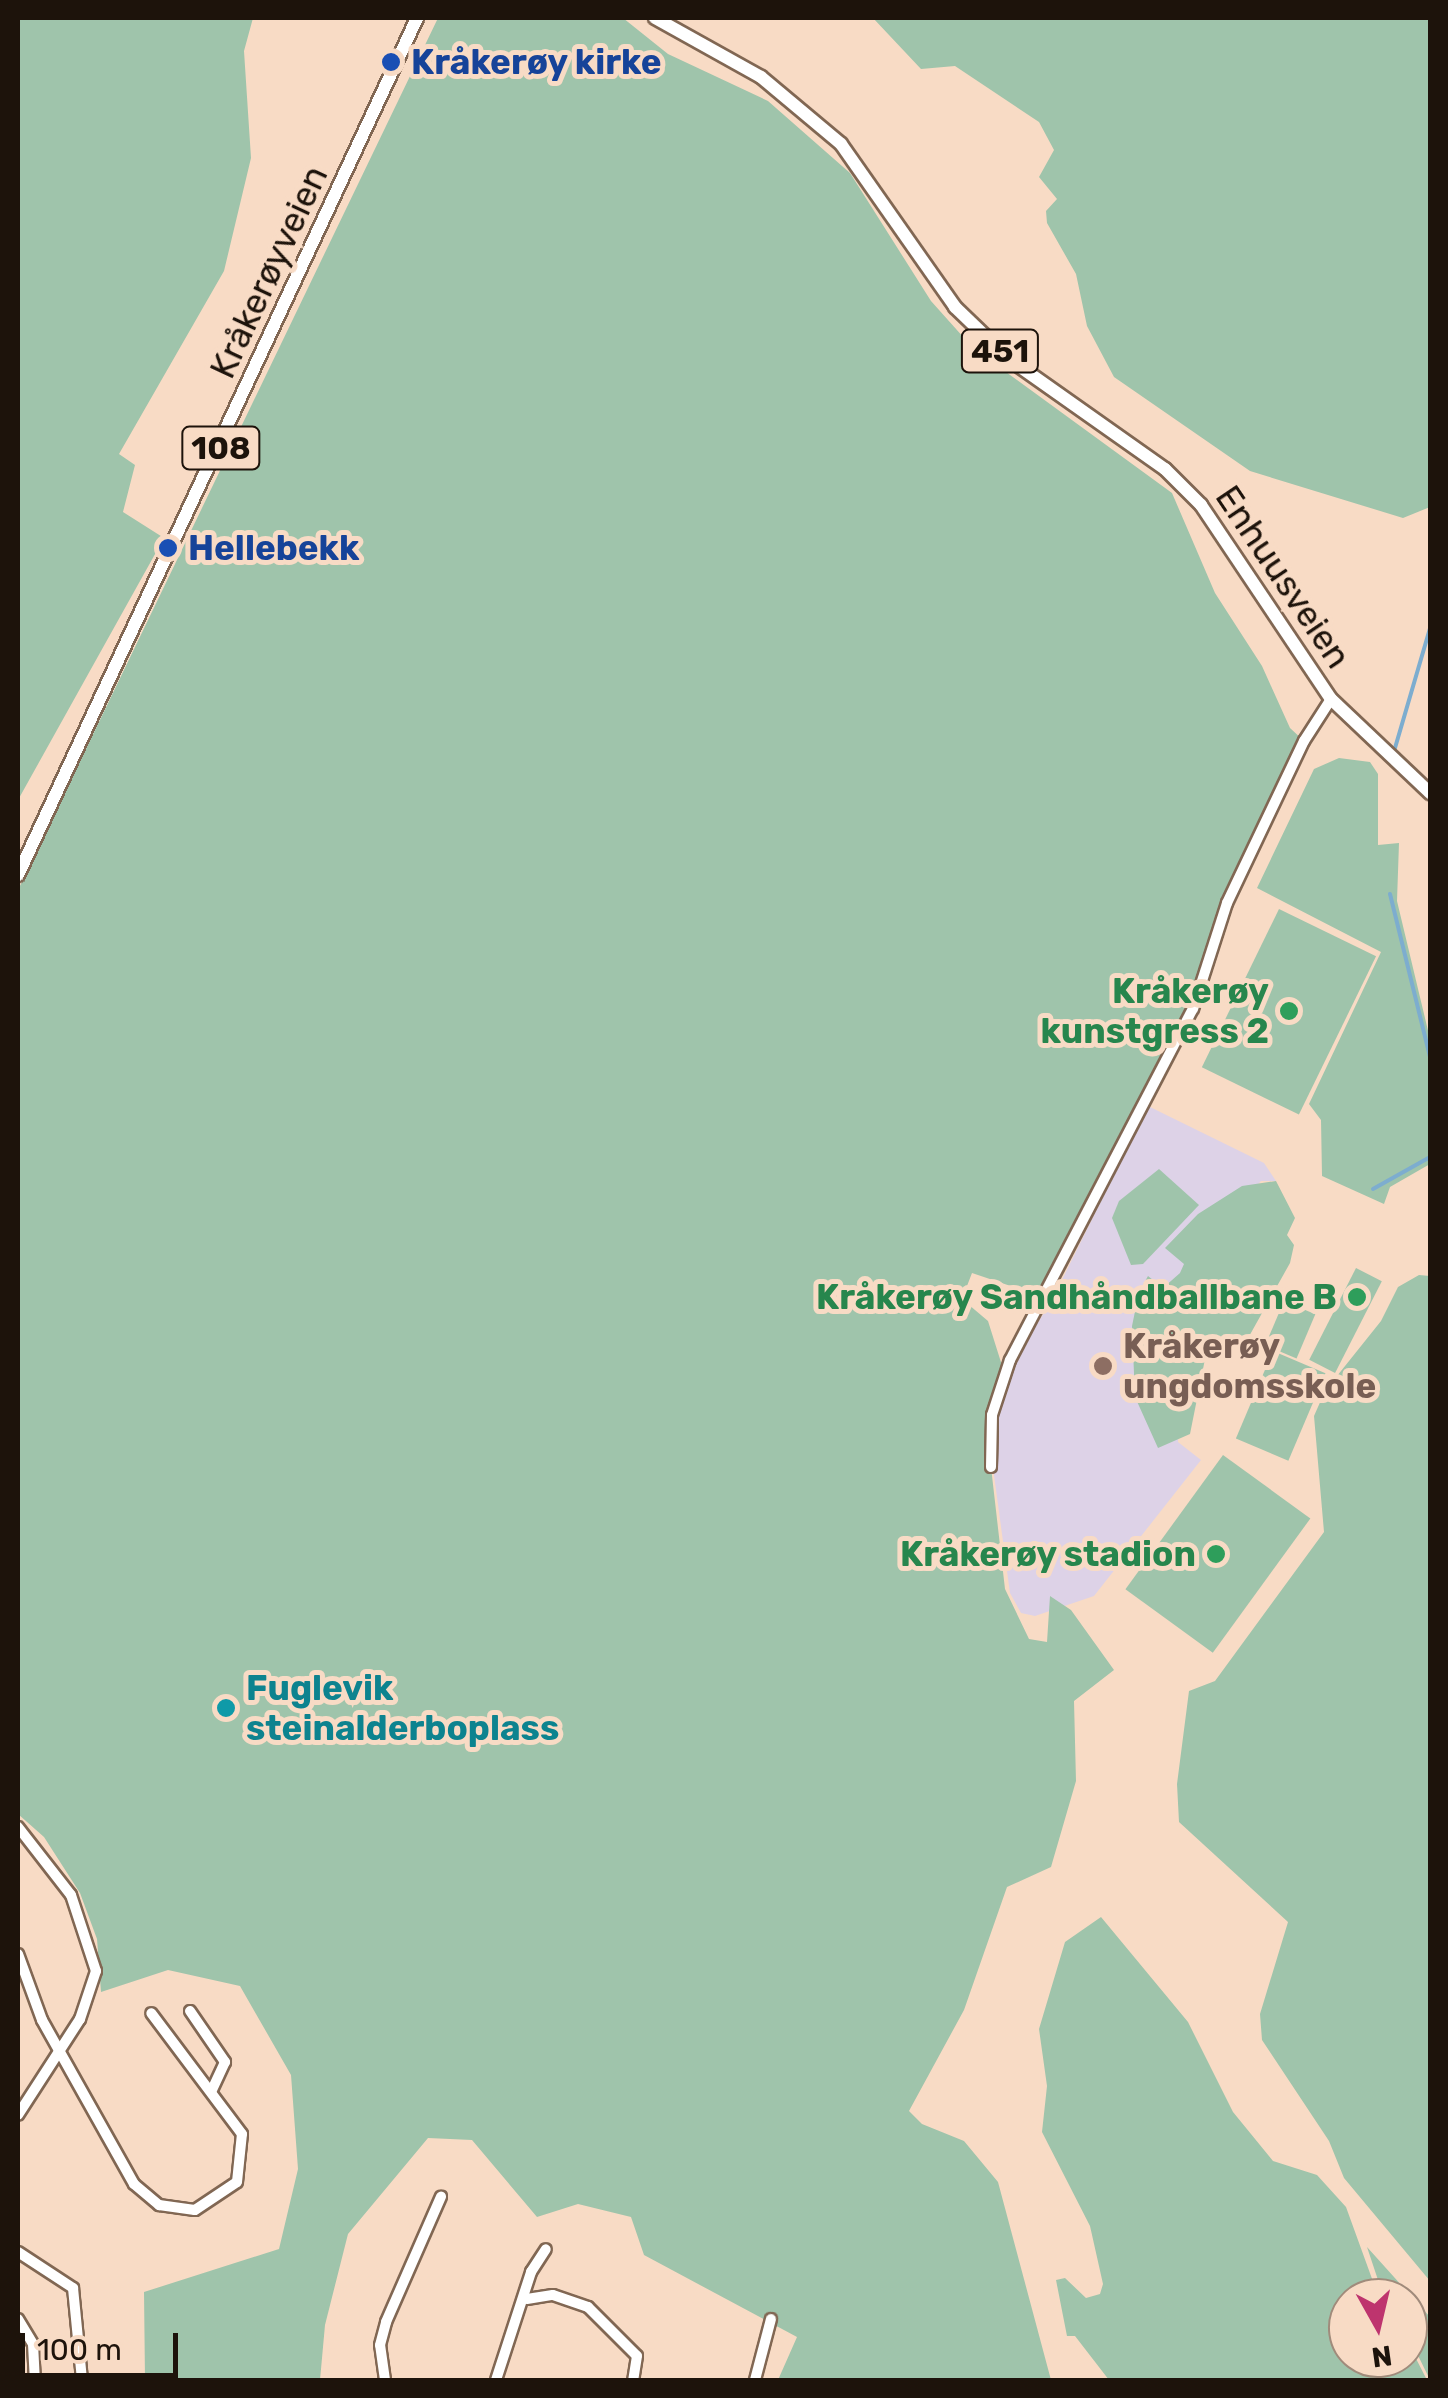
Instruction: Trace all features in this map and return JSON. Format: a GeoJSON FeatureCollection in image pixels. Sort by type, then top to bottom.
{"type":"FeatureCollection","features":[{"type":"Feature","properties":{"kind":"main road","name":"Kråkerøyveien"},"geometry":{"type":"LineString","coordinates":[[18,875],[416,18]]}},
{"type":"Feature","properties":{"kind":"main road","name":"Enhuusveien"},"geometry":{"type":"LineString","coordinates":[[655,18],[801,108],[862,167],[936,283],[974,329],[1165,468],[1226,539],[1331,700],[1430,793]]}},
{"type":"Feature","properties":{"kind":"street","name":"Enhuusveien"},"geometry":{"type":"LineString","coordinates":[[990,1467],[988,1449],[1010,1360],[1192,1009],[1227,903],[1304,741],[1331,700]]}},
{"type":"Feature","properties":{"kind":"street"},"geometry":{"type":"LineString","coordinates":[[18,1827],[70,1895],[95,1956],[90,1996],[62,2050],[18,2115]]}},
{"type":"Feature","properties":{"kind":"street"},"geometry":{"type":"LineString","coordinates":[[18,1954],[42,2020],[134,2184],[171,2210],[210,2204],[226,2195],[242,2169],[242,2134],[151,2013]]}},
{"type":"Feature","properties":{"kind":"street"},"geometry":{"type":"LineString","coordinates":[[190,2012],[226,2062],[212,2090]]}},
{"type":"Feature","properties":{"kind":"street"},"geometry":{"type":"LineString","coordinates":[[385,2380],[386,2322],[440,2197]]}},
{"type":"Feature","properties":{"kind":"street"},"geometry":{"type":"LineString","coordinates":[[496,2380],[527,2299],[531,2272],[546,2249]]}},
{"type":"Feature","properties":{"kind":"street"},"geometry":{"type":"LineString","coordinates":[[18,2252],[73,2288],[82,2380]]}},
{"type":"Feature","properties":{"kind":"street"},"geometry":{"type":"LineString","coordinates":[[527,2299],[553,2295],[588,2307],[638,2356],[633,2380]]}},
{"type":"Feature","properties":{"kind":"street"},"geometry":{"type":"LineString","coordinates":[[18,2318],[33,2344],[35,2380]]}},
{"type":"Feature","properties":{"kind":"street"},"geometry":{"type":"LineString","coordinates":[[755,2380],[771,2319]]}},
{"type":"Feature","properties":{"kind":"shaded area","name":"Kråkerøy ungdomsskole"},"geometry":{"type":"Polygon","coordinates":[[[1148,1106],[1264,1163],[1276,1181],[1261,1181],[1184,1264],[1178,1442],[1201,1460],[1094,1596],[1035,1616],[1021,1613],[1010,1593],[991,1453],[996,1415],[1017,1355],[1051,1302],[1148,1106]]]}},
{"type":"Feature","properties":{"kind":"green space"},"geometry":{"type":"Polygon","coordinates":[[[18,18],[253,18],[244,51],[251,158],[224,271],[119,454],[135,465],[123,512],[164,538],[18,800],[18,18]]]}},
{"type":"Feature","properties":{"kind":"green space"},"geometry":{"type":"Polygon","coordinates":[[[438,18],[623,18],[668,54],[768,101],[850,173],[931,301],[973,348],[1172,493],[1215,593],[1262,666],[1290,728],[1304,741],[1227,903],[1208,969],[1046,1298],[972,1273],[962,1299],[988,1321],[1005,1375],[992,1415],[991,1467],[1005,1589],[1029,1639],[1047,1642],[1050,1596],[1071,1610],[1114,1670],[1074,1701],[1076,1781],[1051,1867],[1007,1887],[964,2010],[909,2111],[922,2124],[964,2141],[998,2182],[1051,2380],[778,2380],[797,2337],[644,2255],[631,2217],[578,2204],[537,2217],[472,2140],[428,2138],[348,2234],[325,2325],[320,2380],[145,2380],[144,2292],[279,2249],[298,2169],[291,2075],[240,1986],[168,1970],[101,1992],[97,1939],[80,1893],[44,1837],[18,1814],[18,890],[438,18]]]}},
{"type":"Feature","properties":{"kind":"green space"},"geometry":{"type":"Polygon","coordinates":[[[873,18],[1430,18],[1430,507],[1403,518],[1250,471],[1114,377],[1087,326],[1076,274],[1047,223],[1046,211],[1057,199],[1039,177],[1054,150],[1039,122],[955,66],[921,69],[873,18]]]}},
{"type":"Feature","properties":{"kind":"green space"},"geometry":{"type":"Polygon","coordinates":[[[1339,758],[1370,762],[1378,774],[1378,845],[1399,843],[1397,901],[1430,1039],[1430,1164],[1390,1187],[1384,1204],[1322,1176],[1321,1120],[1309,1104],[1381,952],[1257,888],[1314,769],[1339,758]]]}},
{"type":"Feature","properties":{"kind":"green space","name":"Kråkerøy kunstgress 2"},"geometry":{"type":"Polygon","coordinates":[[[1279,909],[1376,956],[1299,1115],[1202,1067],[1279,909]]]}},
{"type":"Feature","properties":{"kind":"green space"},"geometry":{"type":"Polygon","coordinates":[[[1159,1169],[1199,1205],[1143,1264],[1131,1265],[1112,1218],[1119,1201],[1159,1169]]]}},
{"type":"Feature","properties":{"kind":"green space"},"geometry":{"type":"Polygon","coordinates":[[[1276,1181],[1295,1218],[1287,1235],[1294,1245],[1290,1263],[1247,1340],[1234,1351],[1219,1342],[1207,1349],[1190,1434],[1158,1448],[1135,1397],[1132,1326],[1139,1292],[1148,1276],[1163,1288],[1180,1273],[1184,1264],[1165,1248],[1198,1214],[1242,1186],[1276,1181]]]}},
{"type":"Feature","properties":{"kind":"green space"},"geometry":{"type":"Polygon","coordinates":[[[1356,1268],[1382,1281],[1335,1373],[1309,1360],[1356,1268]]]}},
{"type":"Feature","properties":{"kind":"green space"},"geometry":{"type":"Polygon","coordinates":[[[1419,1275],[1430,1276],[1430,2281],[1344,2178],[1329,2141],[1262,2040],[1260,2014],[1288,1922],[1179,1822],[1177,1784],[1189,1691],[1215,1681],[1324,1532],[1314,1416],[1325,1391],[1381,1321],[1398,1287],[1419,1275]]]}},
{"type":"Feature","properties":{"kind":"green space"},"geometry":{"type":"Polygon","coordinates":[[[1284,1301],[1315,1314],[1297,1358],[1265,1345],[1284,1301]]]}},
{"type":"Feature","properties":{"kind":"green space"},"geometry":{"type":"Polygon","coordinates":[[[1273,1351],[1325,1373],[1288,1461],[1236,1438],[1273,1351]]]}},
{"type":"Feature","properties":{"kind":"green space","name":"Kråkerøy stadion"},"geometry":{"type":"Polygon","coordinates":[[[1223,1455],[1310,1518],[1213,1653],[1125,1589],[1223,1455]]]}},
{"type":"Feature","properties":{"kind":"green space"},"geometry":{"type":"Polygon","coordinates":[[[1101,1917],[1188,2022],[1233,2112],[1273,2161],[1317,2175],[1346,2207],[1372,2278],[1328,2278],[1328,2378],[1427,2380],[1109,2380],[1075,2336],[1067,2336],[1056,2280],[1065,2278],[1086,2298],[1100,2294],[1103,2284],[1090,2226],[1042,2132],[1047,2086],[1039,2029],[1065,1942],[1101,1917]]]}},
{"type":"Feature","properties":{"kind":"green space"},"geometry":{"type":"Polygon","coordinates":[[[1367,2247],[1395,2278],[1377,2278],[1367,2247]]]}},
{"type":"Feature","properties":{"kind":"green space"},"geometry":{"type":"Polygon","coordinates":[[[1428,2315],[1430,2317],[1430,2380],[1428,2376],[1428,2315]]]}},
{"type":"Feature","properties":{"kind":"waterway"},"geometry":{"type":"LineString","coordinates":[[1395,748],[1430,628]]}},
{"type":"Feature","properties":{"kind":"waterway"},"geometry":{"type":"LineString","coordinates":[[1390,894],[1430,1057]]}},
{"type":"Feature","properties":{"kind":"waterway"},"geometry":{"type":"LineString","coordinates":[[1373,1189],[1430,1157]]}},
{"type":"Feature","properties":{"kind":"place","name":"Kråkerøy kirke"},"geometry":{"type":"Point","coordinates":[391,62]}},
{"type":"Feature","properties":{"kind":"place","name":"Hellebekk"},"geometry":{"type":"Point","coordinates":[168,548]}},
{"type":"Feature","properties":{"kind":"place","name":"Kråkerøy kunstgress 2"},"geometry":{"type":"Point","coordinates":[1289,1011]}},
{"type":"Feature","properties":{"kind":"place","name":"Kråkerøy Sandhåndballbane B"},"geometry":{"type":"Point","coordinates":[1357,1297]}},
{"type":"Feature","properties":{"kind":"place","name":"Kråkerøy ungdomsskole"},"geometry":{"type":"Point","coordinates":[1103,1366]}},
{"type":"Feature","properties":{"kind":"place","name":"Kråkerøy stadion"},"geometry":{"type":"Point","coordinates":[1216,1554]}},
{"type":"Feature","properties":{"kind":"place","name":"Fuglevik steinalderboplass"},"geometry":{"type":"Point","coordinates":[226,1708]}}]}
